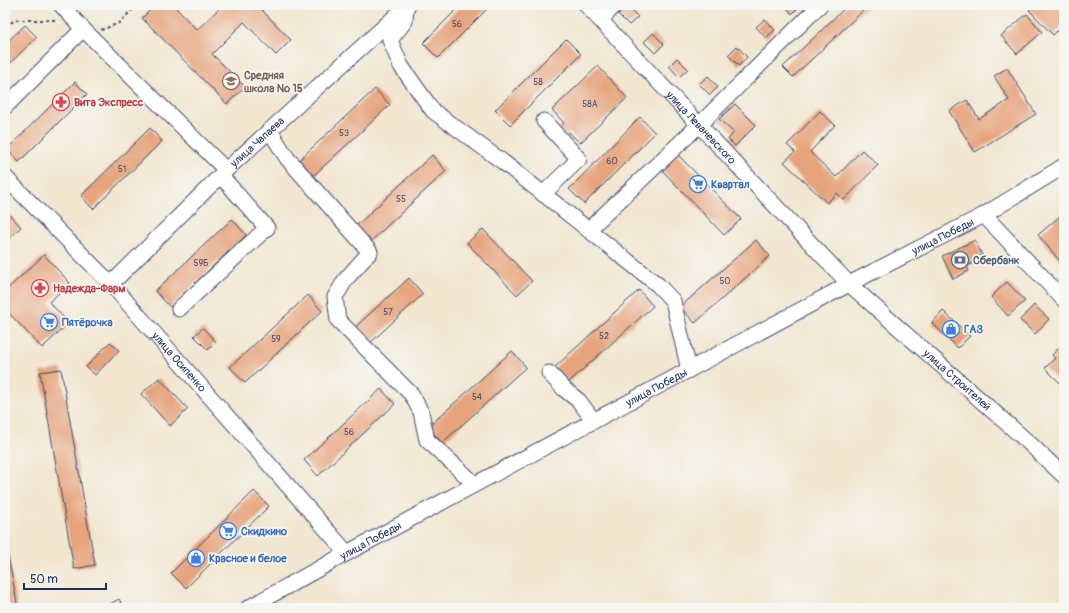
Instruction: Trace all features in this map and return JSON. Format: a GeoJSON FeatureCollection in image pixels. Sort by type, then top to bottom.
{"type":"FeatureCollection","features":[{"type":"Feature","properties":{"kind":"street"},"geometry":{"type":"LineString","coordinates":[[61,5],[223,173],[267,228],[179,309]]}},
{"type":"Feature","properties":{"kind":"street","name":"улица Леваневского"},"geometry":{"type":"LineString","coordinates":[[586,5],[849,284]]}},
{"type":"Feature","properties":{"kind":"street"},"geometry":{"type":"LineString","coordinates":[[601,20],[615,5]]}},
{"type":"Feature","properties":{"kind":"street"},"geometry":{"type":"LineString","coordinates":[[588,230],[699,125],[820,5]]}},
{"type":"Feature","properties":{"kind":"street"},"geometry":{"type":"LineString","coordinates":[[407,6],[405,21],[390,40],[401,66],[433,111],[503,162],[658,285],[672,301],[689,370]]}},
{"type":"Feature","properties":{"kind":"street","name":"улица Чапаева"},"geometry":{"type":"LineString","coordinates":[[112,284],[223,173],[407,6]]}},
{"type":"Feature","properties":{"kind":"street"},"geometry":{"type":"LineString","coordinates":[[5,107],[83,28]]}},
{"type":"Feature","properties":{"kind":"street"},"geometry":{"type":"LineString","coordinates":[[543,194],[579,160],[544,121]]}},
{"type":"Feature","properties":{"kind":"street"},"geometry":{"type":"LineString","coordinates":[[270,131],[287,158],[370,252],[346,279],[336,297],[338,320],[412,395],[421,412],[427,440],[476,484]]}},
{"type":"Feature","properties":{"kind":"street","name":"улица Победы"},"geometry":{"type":"LineString","coordinates":[[248,608],[347,552],[849,284],[984,215],[1064,166]]}},
{"type":"Feature","properties":{"kind":"street","name":"улица Осипенко"},"geometry":{"type":"LineString","coordinates":[[5,177],[112,284],[347,552]]}},
{"type":"Feature","properties":{"kind":"street"},"geometry":{"type":"LineString","coordinates":[[984,215],[1064,300]]}},
{"type":"Feature","properties":{"kind":"street","name":"улица Строителей"},"geometry":{"type":"LineString","coordinates":[[849,284],[1029,443],[1064,476]]}},
{"type":"Feature","properties":{"kind":"street"},"geometry":{"type":"LineString","coordinates":[[548,373],[579,401],[594,421]]}},
{"type":"Feature","properties":{"kind":"building"},"geometry":{"type":"Polygon","coordinates":[[[155,5],[173,5],[197,30],[223,5],[257,5],[291,40],[276,55],[244,22],[212,54],[245,87],[227,104],[142,18],[155,5]]]}},
{"type":"Feature","properties":{"kind":"building"},"geometry":{"type":"Polygon","coordinates":[[[461,5],[491,5],[438,58],[423,43],[461,5]]]}},
{"type":"Feature","properties":{"kind":"building"},"geometry":{"type":"Polygon","coordinates":[[[784,5],[801,5],[792,14],[784,5]]]}},
{"type":"Feature","properties":{"kind":"building"},"geometry":{"type":"Polygon","coordinates":[[[848,5],[869,5],[793,77],[783,67],[848,5]]]}},
{"type":"Feature","properties":{"kind":"building"},"geometry":{"type":"Polygon","coordinates":[[[1034,5],[1064,5],[1064,24],[1053,35],[1029,10],[1034,5]]]}},
{"type":"Feature","properties":{"kind":"building"},"geometry":{"type":"Polygon","coordinates":[[[627,6],[638,17],[629,25],[618,14],[627,6]]]}},
{"type":"Feature","properties":{"kind":"building"},"geometry":{"type":"Polygon","coordinates":[[[1027,14],[1042,32],[1017,54],[1001,36],[1027,14]]]}},
{"type":"Feature","properties":{"kind":"building"},"geometry":{"type":"Polygon","coordinates":[[[765,19],[775,30],[766,38],[756,27],[765,19]]]}},
{"type":"Feature","properties":{"kind":"building"},"geometry":{"type":"Polygon","coordinates":[[[25,25],[37,37],[5,68],[5,44],[25,25]]]}},
{"type":"Feature","properties":{"kind":"building"},"geometry":{"type":"Polygon","coordinates":[[[653,33],[664,44],[655,53],[644,42],[653,33]]]}},
{"type":"Feature","properties":{"kind":"building"},"geometry":{"type":"Polygon","coordinates":[[[566,39],[581,54],[510,125],[495,110],[566,39]]]}},
{"type":"Feature","properties":{"kind":"building"},"geometry":{"type":"Polygon","coordinates":[[[737,46],[747,57],[739,66],[728,55],[737,46]]]}},
{"type":"Feature","properties":{"kind":"building"},"geometry":{"type":"Polygon","coordinates":[[[677,58],[688,69],[679,77],[669,66],[677,58]]]}},
{"type":"Feature","properties":{"kind":"building"},"geometry":{"type":"Polygon","coordinates":[[[598,66],[627,98],[580,143],[569,132],[564,138],[557,130],[564,123],[552,110],[598,66]]]}},
{"type":"Feature","properties":{"kind":"building"},"geometry":{"type":"Polygon","coordinates":[[[1007,68],[1036,114],[975,152],[949,111],[967,100],[979,119],[1009,100],[994,76],[1007,68]]]}},
{"type":"Feature","properties":{"kind":"building"},"geometry":{"type":"Polygon","coordinates":[[[708,76],[718,87],[710,95],[699,84],[708,76]]]}},
{"type":"Feature","properties":{"kind":"building"},"geometry":{"type":"Polygon","coordinates":[[[75,82],[87,94],[19,162],[7,149],[75,82]]]}},
{"type":"Feature","properties":{"kind":"building"},"geometry":{"type":"Polygon","coordinates":[[[375,89],[390,105],[312,177],[298,161],[375,89]]]}},
{"type":"Feature","properties":{"kind":"building"},"geometry":{"type":"Polygon","coordinates":[[[735,104],[756,125],[735,146],[728,139],[734,133],[719,119],[735,104]]]}},
{"type":"Feature","properties":{"kind":"building"},"geometry":{"type":"Polygon","coordinates":[[[820,111],[835,125],[810,152],[836,177],[862,150],[878,165],[844,200],[837,193],[827,203],[784,162],[795,152],[787,145],[820,111]]]}},
{"type":"Feature","properties":{"kind":"building"},"geometry":{"type":"Polygon","coordinates":[[[640,117],[655,133],[584,204],[569,189],[640,117]]]}},
{"type":"Feature","properties":{"kind":"building"},"geometry":{"type":"Polygon","coordinates":[[[150,128],[162,141],[93,209],[81,196],[150,128]]]}},
{"type":"Feature","properties":{"kind":"building"},"geometry":{"type":"Polygon","coordinates":[[[675,152],[741,219],[724,235],[659,167],[675,152]]]}},
{"type":"Feature","properties":{"kind":"building"},"geometry":{"type":"Polygon","coordinates":[[[432,155],[446,171],[369,243],[355,227],[432,155]]]}},
{"type":"Feature","properties":{"kind":"building"},"geometry":{"type":"Polygon","coordinates":[[[5,210],[21,227],[5,242],[5,210]]]}},
{"type":"Feature","properties":{"kind":"building"},"geometry":{"type":"Polygon","coordinates":[[[1060,216],[1064,220],[1064,256],[1059,260],[1038,235],[1060,216]]]}},
{"type":"Feature","properties":{"kind":"building"},"geometry":{"type":"Polygon","coordinates":[[[232,219],[246,235],[170,307],[155,291],[232,219]]]}},
{"type":"Feature","properties":{"kind":"building"},"geometry":{"type":"Polygon","coordinates":[[[483,229],[532,281],[517,295],[467,243],[483,229]]]}},
{"type":"Feature","properties":{"kind":"building"},"geometry":{"type":"Polygon","coordinates":[[[756,240],[770,256],[695,323],[680,307],[756,240]]]}},
{"type":"Feature","properties":{"kind":"building","name":"Сбербанк"},"geometry":{"type":"Polygon","coordinates":[[[975,240],[982,255],[975,258],[976,262],[967,266],[969,271],[953,279],[942,256],[975,240]]]}},
{"type":"Feature","properties":{"kind":"building"},"geometry":{"type":"Polygon","coordinates":[[[44,255],[70,283],[49,302],[69,323],[42,348],[5,309],[5,291],[44,255]]]}},
{"type":"Feature","properties":{"kind":"building"},"geometry":{"type":"Polygon","coordinates":[[[409,278],[423,294],[368,345],[353,329],[409,278]]]}},
{"type":"Feature","properties":{"kind":"building"},"geometry":{"type":"Polygon","coordinates":[[[1007,282],[1025,301],[1008,316],[991,297],[1007,282]]]}},
{"type":"Feature","properties":{"kind":"building"},"geometry":{"type":"Polygon","coordinates":[[[639,290],[653,306],[569,382],[555,367],[639,290]]]}},
{"type":"Feature","properties":{"kind":"building"},"geometry":{"type":"Polygon","coordinates":[[[308,295],[322,311],[245,383],[230,367],[308,295]]]}},
{"type":"Feature","properties":{"kind":"building"},"geometry":{"type":"Polygon","coordinates":[[[1034,305],[1049,319],[1035,334],[1020,320],[1034,305]]]}},
{"type":"Feature","properties":{"kind":"building","name":"ГАЗ"},"geometry":{"type":"Polygon","coordinates":[[[943,311],[970,336],[958,348],[932,323],[943,311]]]}},
{"type":"Feature","properties":{"kind":"building"},"geometry":{"type":"Polygon","coordinates":[[[203,328],[216,342],[208,350],[194,336],[203,328]]]}},
{"type":"Feature","properties":{"kind":"building"},"geometry":{"type":"Polygon","coordinates":[[[110,342],[119,350],[95,375],[86,367],[110,342]]]}},
{"type":"Feature","properties":{"kind":"building"},"geometry":{"type":"Polygon","coordinates":[[[1059,348],[1064,352],[1064,383],[1062,385],[1045,368],[1055,358],[1052,355],[1059,348]]]}},
{"type":"Feature","properties":{"kind":"building"},"geometry":{"type":"Polygon","coordinates":[[[512,351],[526,367],[442,443],[428,427],[512,351]]]}},
{"type":"Feature","properties":{"kind":"building"},"geometry":{"type":"Polygon","coordinates":[[[61,369],[95,565],[74,569],[40,372],[61,369]]]}},
{"type":"Feature","properties":{"kind":"building"},"geometry":{"type":"Polygon","coordinates":[[[159,378],[188,409],[170,426],[141,394],[159,378]]]}},
{"type":"Feature","properties":{"kind":"building"},"geometry":{"type":"Polygon","coordinates":[[[381,389],[395,404],[318,476],[304,460],[381,389]]]}},
{"type":"Feature","properties":{"kind":"building"},"geometry":{"type":"Polygon","coordinates":[[[254,491],[269,506],[186,588],[171,573],[254,491]]]}},
{"type":"Feature","properties":{"kind":"building"},"geometry":{"type":"Polygon","coordinates":[[[6,545],[18,608],[5,608],[6,545]]]}},
{"type":"Feature","properties":{"kind":"building"},"geometry":{"type":"Polygon","coordinates":[[[119,599],[124,608],[103,608],[119,599]]]}},
{"type":"Feature","properties":{"kind":"place","name":"Средняя школа № 15"},"geometry":{"type":"Point","coordinates":[231,81]}},
{"type":"Feature","properties":{"kind":"place","name":"Вита Экспресс"},"geometry":{"type":"Point","coordinates":[61,102]}},
{"type":"Feature","properties":{"kind":"place","name":"Квартал"},"geometry":{"type":"Point","coordinates":[698,184]}},
{"type":"Feature","properties":{"kind":"place","name":"Сбербанк"},"geometry":{"type":"Point","coordinates":[960,260]}},
{"type":"Feature","properties":{"kind":"place","name":"Надежда-Фарм"},"geometry":{"type":"Point","coordinates":[40,288]}},
{"type":"Feature","properties":{"kind":"place","name":"Пятёрочка"},"geometry":{"type":"Point","coordinates":[49,322]}},
{"type":"Feature","properties":{"kind":"place","name":"ГАЗ"},"geometry":{"type":"Point","coordinates":[951,329]}},
{"type":"Feature","properties":{"kind":"place","name":"Скидкино"},"geometry":{"type":"Point","coordinates":[228,531]}},
{"type":"Feature","properties":{"kind":"place","name":"Красное и белое"},"geometry":{"type":"Point","coordinates":[196,558]}}]}
